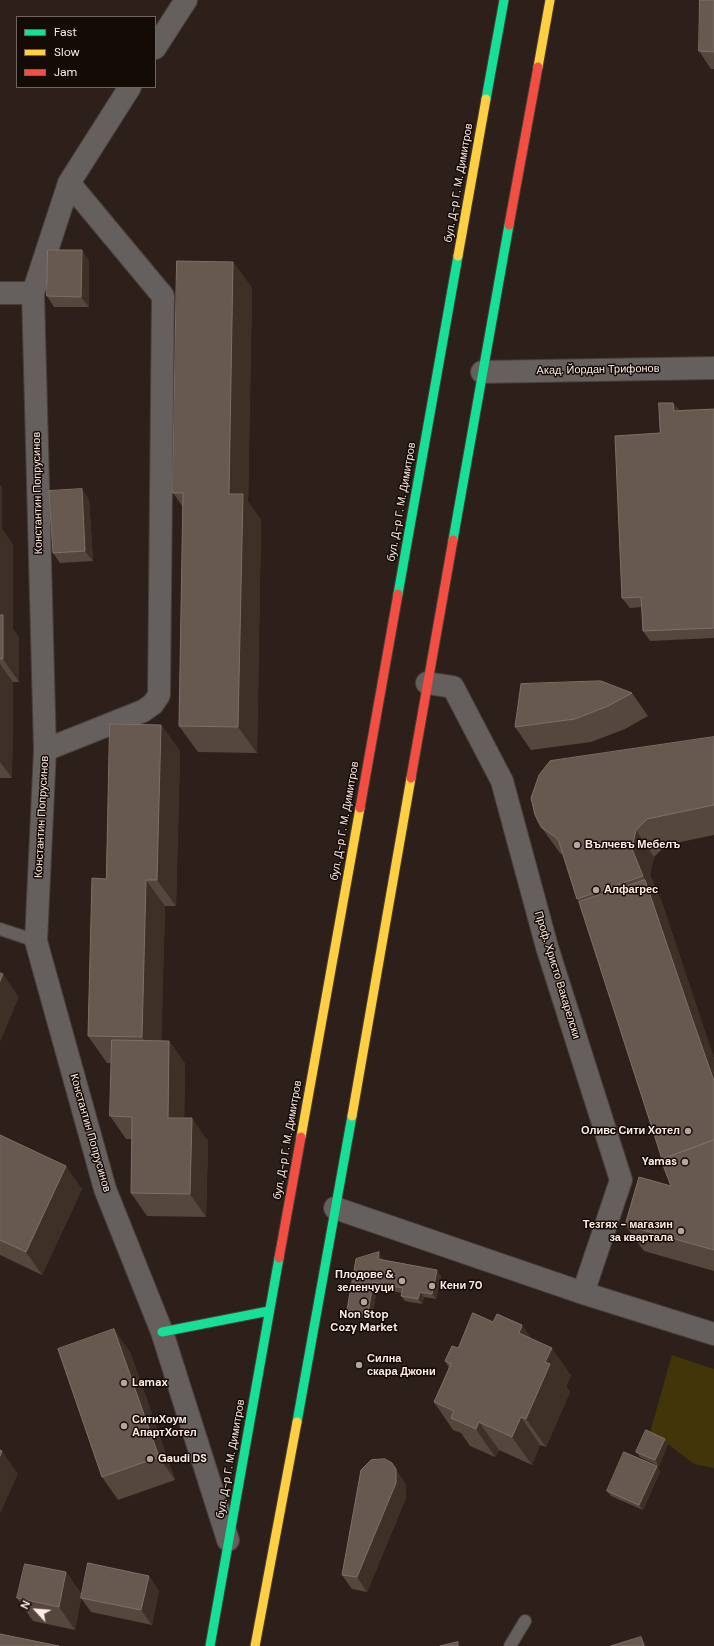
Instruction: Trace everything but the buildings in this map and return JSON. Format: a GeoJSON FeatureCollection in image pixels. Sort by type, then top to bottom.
{"type":"FeatureCollection","features":[{"type":"Feature","properties":{"kind":"main road","name":"бул. Д-р Г. М. Димитров"},"geometry":{"type":"LineString","coordinates":[[210,1642],[504,0]]}},
{"type":"Feature","properties":{"kind":"main road"},"geometry":{"type":"LineString","coordinates":[[256,1646],[310,1355],[482,372],[550,0]]}},
{"type":"Feature","properties":{"kind":"main road"},"geometry":{"type":"LineString","coordinates":[[162,1332],[269,1311]]}},
{"type":"Feature","properties":{"kind":"street"},"geometry":{"type":"LineString","coordinates":[[156,46],[186,0]]}},
{"type":"Feature","properties":{"kind":"street","name":"Константин Попрусинов"},"geometry":{"type":"LineString","coordinates":[[129,88],[69,183],[33,293],[45,750],[36,941],[105,1189],[162,1332],[228,1540]]}},
{"type":"Feature","properties":{"kind":"street"},"geometry":{"type":"LineString","coordinates":[[45,750],[143,711],[153,704],[159,695],[163,296],[69,183]]}},
{"type":"Feature","properties":{"kind":"street"},"geometry":{"type":"LineString","coordinates":[[0,293],[33,293]]}},
{"type":"Feature","properties":{"kind":"street","name":"Акад. Йордан Трифонов"},"geometry":{"type":"LineString","coordinates":[[482,372],[714,368]]}},
{"type":"Feature","properties":{"kind":"street","name":"Проф. Христо Вакарелски"},"geometry":{"type":"LineString","coordinates":[[427,683],[453,687],[502,781],[547,947],[621,1180],[583,1293]]}},
{"type":"Feature","properties":{"kind":"street"},"geometry":{"type":"LineString","coordinates":[[335,1208],[583,1293],[714,1334]]}},
{"type":"Feature","properties":{"kind":"lane"},"geometry":{"type":"LineString","coordinates":[[0,929],[36,941]]}},
{"type":"Feature","properties":{"kind":"lane"},"geometry":{"type":"LineString","coordinates":[[510,1646],[525,1621]]}},
{"type":"Feature","properties":{"kind":"lane"},"geometry":{"type":"LineString","coordinates":[[200,1646],[210,1642]]}},
{"type":"Feature","properties":{"kind":"shaded area"},"geometry":{"type":"Polygon","coordinates":[[[672,1355],[714,1369],[714,1468],[694,1464],[668,1444],[649,1436],[672,1355]]]}},
{"type":"Feature","properties":{"kind":"traffic: fast"},"geometry":{"type":"LineString","coordinates":[[486,99],[504,0]]}},
{"type":"Feature","properties":{"kind":"traffic: fast"},"geometry":{"type":"LineString","coordinates":[[453,540],[509,225]]}},
{"type":"Feature","properties":{"kind":"traffic: fast"},"geometry":{"type":"LineString","coordinates":[[398,594],[458,256]]}},
{"type":"Feature","properties":{"kind":"traffic: fast"},"geometry":{"type":"LineString","coordinates":[[297,1422],[352,1116]]}},
{"type":"Feature","properties":{"kind":"traffic: fast"},"geometry":{"type":"LineString","coordinates":[[210,1646],[279,1258]]}},
{"type":"Feature","properties":{"kind":"traffic: fast"},"geometry":{"type":"LineString","coordinates":[[162,1332],[269,1311]]}},
{"type":"Feature","properties":{"kind":"traffic: slow"},"geometry":{"type":"LineString","coordinates":[[538,67],[550,0]]}},
{"type":"Feature","properties":{"kind":"traffic: slow"},"geometry":{"type":"LineString","coordinates":[[458,256],[486,99]]}},
{"type":"Feature","properties":{"kind":"traffic: slow"},"geometry":{"type":"LineString","coordinates":[[352,1116],[411,778]]}},
{"type":"Feature","properties":{"kind":"traffic: slow"},"geometry":{"type":"LineString","coordinates":[[301,1137],[360,808]]}},
{"type":"Feature","properties":{"kind":"traffic: slow"},"geometry":{"type":"LineString","coordinates":[[255,1646],[297,1422]]}},
{"type":"Feature","properties":{"kind":"traffic: jam"},"geometry":{"type":"LineString","coordinates":[[509,225],[538,67]]}},
{"type":"Feature","properties":{"kind":"traffic: jam"},"geometry":{"type":"LineString","coordinates":[[411,778],[453,540]]}},
{"type":"Feature","properties":{"kind":"traffic: jam"},"geometry":{"type":"LineString","coordinates":[[360,808],[398,594]]}},
{"type":"Feature","properties":{"kind":"traffic: jam"},"geometry":{"type":"LineString","coordinates":[[279,1258],[301,1137]]}},
{"type":"Feature","properties":{"kind":"place","name":"Вълчевъ Мебелъ"},"geometry":{"type":"Point","coordinates":[577,845]}},
{"type":"Feature","properties":{"kind":"place","name":"Алфагрес"},"geometry":{"type":"Point","coordinates":[596,890]}},
{"type":"Feature","properties":{"kind":"place","name":"Оливс Сити Хотел"},"geometry":{"type":"Point","coordinates":[688,1131]}},
{"type":"Feature","properties":{"kind":"place","name":"Yamas"},"geometry":{"type":"Point","coordinates":[685,1162]}},
{"type":"Feature","properties":{"kind":"place","name":"Тезгях - магазин за квартала"},"geometry":{"type":"Point","coordinates":[681,1231]}},
{"type":"Feature","properties":{"kind":"place","name":"Плодове & зеленчуци"},"geometry":{"type":"Point","coordinates":[402,1281]}},
{"type":"Feature","properties":{"kind":"place","name":"Кени 70"},"geometry":{"type":"Point","coordinates":[432,1286]}},
{"type":"Feature","properties":{"kind":"place","name":"Non Stop Cozy Market"},"geometry":{"type":"Point","coordinates":[364,1302]}},
{"type":"Feature","properties":{"kind":"place","name":"Силна скара Джони"},"geometry":{"type":"Point","coordinates":[359,1365]}},
{"type":"Feature","properties":{"kind":"place","name":"Lamax"},"geometry":{"type":"Point","coordinates":[124,1383]}},
{"type":"Feature","properties":{"kind":"place","name":"СитиХоум АпартХотел"},"geometry":{"type":"Point","coordinates":[124,1426]}},
{"type":"Feature","properties":{"kind":"place","name":"Gaudi DS"},"geometry":{"type":"Point","coordinates":[150,1459]}}]}
